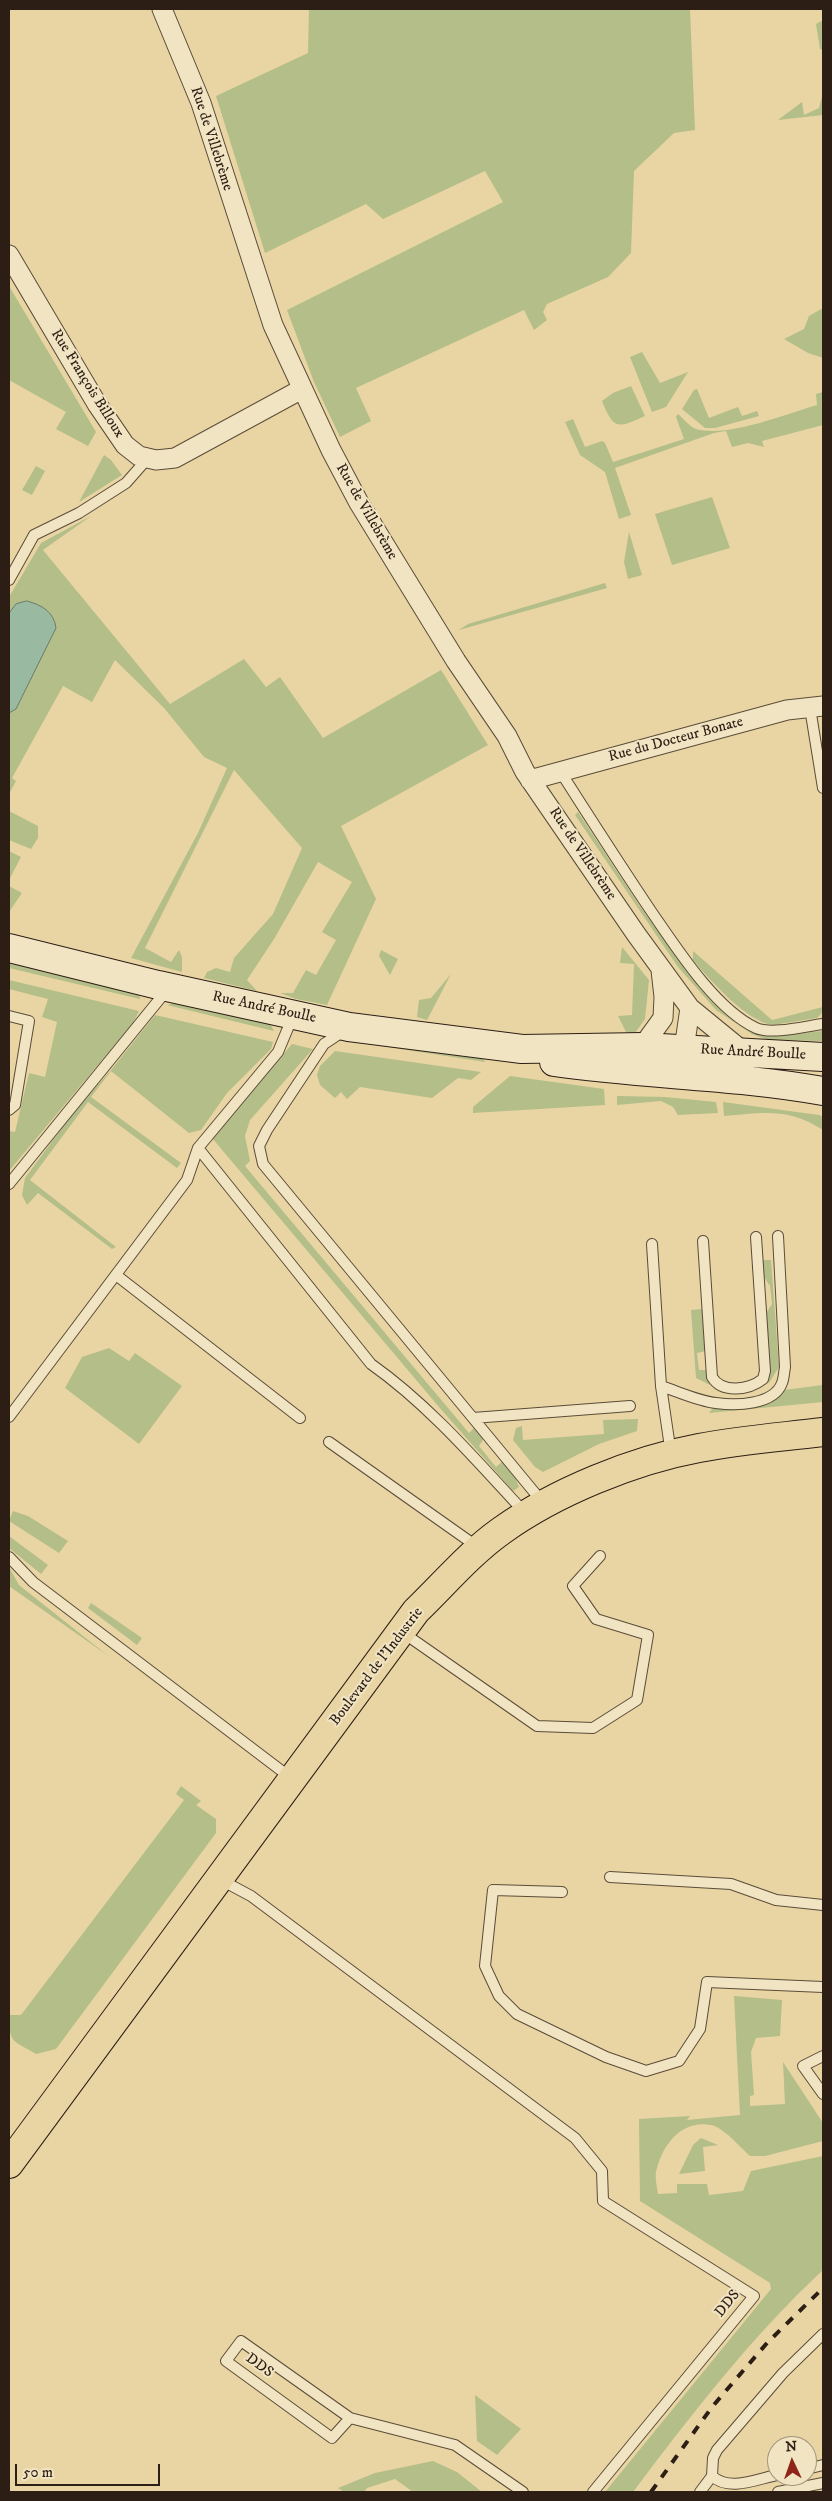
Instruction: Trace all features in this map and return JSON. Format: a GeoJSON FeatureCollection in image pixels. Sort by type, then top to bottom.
{"type":"FeatureCollection","features":[{"type":"Feature","properties":{"kind":"main road","name":"Boulevard de l'Industrie"},"geometry":{"type":"LineString","coordinates":[[9,2164],[401,1631],[416,1612],[480,1548],[501,1530],[590,1481],[671,1454],[700,1447],[823,1432]]}},
{"type":"Feature","properties":{"kind":"street","name":"Rue de Villebrème"},"geometry":{"type":"LineString","coordinates":[[162,9],[201,103],[273,325],[331,450],[359,503],[456,661],[506,736],[530,780],[661,969],[690,1008],[745,1053]]}},
{"type":"Feature","properties":{"kind":"street","name":"Rue François Billoux"},"geometry":{"type":"LineString","coordinates":[[9,255],[98,404],[125,445],[139,456],[148,458],[176,458],[302,389]]}},
{"type":"Feature","properties":{"kind":"street","name":"Rue du Docteur Bonate"},"geometry":{"type":"LineString","coordinates":[[530,780],[787,710],[816,707]]}},
{"type":"Feature","properties":{"kind":"street","name":"Rue André Boulle"},"geometry":{"type":"LineString","coordinates":[[9,948],[169,987],[349,1026],[522,1049],[642,1047],[776,1083],[823,1091]]}},
{"type":"Feature","properties":{"kind":"street","name":"Rue de Villebrème"},"geometry":{"type":"LineString","coordinates":[[661,969],[664,997],[663,1018],[680,1057]]}},
{"type":"Feature","properties":{"kind":"street"},"geometry":{"type":"LineString","coordinates":[[680,1057],[690,1008]]}},
{"type":"Feature","properties":{"kind":"street"},"geometry":{"type":"LineString","coordinates":[[642,1047],[663,1018]]}},
{"type":"Feature","properties":{"kind":"street","name":"Rue André Boulle"},"geometry":{"type":"LineString","coordinates":[[522,1049],[547,1061],[599,1068],[680,1057],[745,1053],[823,1057]]}},
{"type":"Feature","properties":{"kind":"street"},"geometry":{"type":"LineString","coordinates":[[776,1083],[823,1081]]}},
{"type":"Feature","properties":{"kind":"lane"},"geometry":{"type":"LineString","coordinates":[[9,580],[34,535],[79,513],[126,483],[148,458]]}},
{"type":"Feature","properties":{"kind":"lane"},"geometry":{"type":"LineString","coordinates":[[816,707],[823,788]]}},
{"type":"Feature","properties":{"kind":"lane"},"geometry":{"type":"LineString","coordinates":[[560,771],[610,851],[686,961],[724,1005],[755,1028],[766,1032],[823,1024]]}},
{"type":"Feature","properties":{"kind":"lane"},"geometry":{"type":"LineString","coordinates":[[9,1184],[169,987]]}},
{"type":"Feature","properties":{"kind":"lane"},"geometry":{"type":"LineString","coordinates":[[9,1417],[187,1180],[198,1148],[278,1052],[294,1015]]}},
{"type":"Feature","properties":{"kind":"lane"},"geometry":{"type":"LineString","coordinates":[[9,1016],[29,1021],[14,1105],[9,1110]]}},
{"type":"Feature","properties":{"kind":"lane"},"geometry":{"type":"LineString","coordinates":[[349,1026],[324,1044],[267,1130],[259,1146],[263,1164],[473,1418],[536,1510]]}},
{"type":"Feature","properties":{"kind":"lane"},"geometry":{"type":"LineString","coordinates":[[198,1148],[372,1364],[393,1380],[452,1436],[536,1510]]}},
{"type":"Feature","properties":{"kind":"lane"},"geometry":{"type":"LineString","coordinates":[[661,1386],[715,1403],[739,1404],[760,1401],[775,1393],[782,1383],[785,1367],[778,1236]]}},
{"type":"Feature","properties":{"kind":"lane"},"geometry":{"type":"LineString","coordinates":[[703,1240],[712,1377],[716,1384],[726,1388],[753,1387],[763,1380],[765,1371],[756,1237]]}},
{"type":"Feature","properties":{"kind":"lane"},"geometry":{"type":"LineString","coordinates":[[652,1244],[661,1386],[671,1454]]}},
{"type":"Feature","properties":{"kind":"lane"},"geometry":{"type":"LineString","coordinates":[[116,1275],[300,1418]]}},
{"type":"Feature","properties":{"kind":"lane"},"geometry":{"type":"LineString","coordinates":[[473,1418],[630,1406]]}},
{"type":"Feature","properties":{"kind":"lane"},"geometry":{"type":"LineString","coordinates":[[330,1442],[480,1548]]}},
{"type":"Feature","properties":{"kind":"lane"},"geometry":{"type":"LineString","coordinates":[[401,1631],[537,1726],[592,1728],[636,1700],[648,1635],[596,1619],[573,1586],[600,1556]]}},
{"type":"Feature","properties":{"kind":"lane"},"geometry":{"type":"LineString","coordinates":[[9,1557],[33,1582],[293,1779]]}},
{"type":"Feature","properties":{"kind":"lane"},"geometry":{"type":"LineString","coordinates":[[610,1877],[731,1884],[776,1900],[823,1904]]}},
{"type":"Feature","properties":{"kind":"lane","name":"DDS"},"geometry":{"type":"LineString","coordinates":[[219,1879],[251,1896],[575,2138],[602,2171],[603,2201],[754,2296],[593,2492]]}},
{"type":"Feature","properties":{"kind":"lane"},"geometry":{"type":"LineString","coordinates":[[562,1892],[492,1890],[485,1966],[499,1996],[517,2014],[606,2057],[646,2071],[679,2061],[700,2029],[707,1982],[823,1987]]}},
{"type":"Feature","properties":{"kind":"lane"},"geometry":{"type":"LineString","coordinates":[[823,2056],[803,2066],[823,2094]]}},
{"type":"Feature","properties":{"kind":"lane"},"geometry":{"type":"LineString","coordinates":[[700,2492],[712,2476],[713,2458],[717,2450],[782,2373],[823,2334]]}},
{"type":"Feature","properties":{"kind":"lane","name":"DDS"},"geometry":{"type":"LineString","coordinates":[[350,2418],[332,2438],[226,2361],[241,2341],[350,2418],[455,2445],[522,2492]]}},
{"type":"Feature","properties":{"kind":"lane"},"geometry":{"type":"LineString","coordinates":[[712,2476],[718,2482],[726,2484],[767,2477]]}},
{"type":"Feature","properties":{"kind":"lane"},"geometry":{"type":"LineString","coordinates":[[778,2492],[823,2483]]}},
{"type":"Feature","properties":{"kind":"shaded area"},"geometry":{"type":"Polygon","coordinates":[[[309,9],[690,9],[695,130],[674,133],[634,171],[631,253],[608,277],[547,304],[543,312],[547,320],[534,330],[524,310],[356,388],[371,421],[340,437],[314,382],[287,310],[503,202],[485,171],[383,219],[366,204],[265,253],[216,96],[308,53],[309,9]]]}},
{"type":"Feature","properties":{"kind":"shaded area"},"geometry":{"type":"Polygon","coordinates":[[[823,20],[823,50],[820,49],[816,24],[823,20]]]}},
{"type":"Feature","properties":{"kind":"shaded area"},"geometry":{"type":"Polygon","coordinates":[[[823,93],[823,115],[778,120],[802,102],[804,115],[819,108],[823,93]]]}},
{"type":"Feature","properties":{"kind":"shaded area"},"geometry":{"type":"Polygon","coordinates":[[[9,286],[96,432],[88,446],[56,429],[66,412],[9,380],[9,286]]]}},
{"type":"Feature","properties":{"kind":"shaded area"},"geometry":{"type":"Polygon","coordinates":[[[823,308],[823,358],[808,353],[784,339],[804,329],[809,316],[823,308]]]}},
{"type":"Feature","properties":{"kind":"shaded area"},"geometry":{"type":"Polygon","coordinates":[[[642,352],[660,383],[688,372],[666,407],[652,412],[630,357],[642,352]]]}},
{"type":"Feature","properties":{"kind":"shaded area"},"geometry":{"type":"Polygon","coordinates":[[[631,386],[645,416],[629,423],[618,424],[610,418],[602,401],[613,393],[631,386]]]}},
{"type":"Feature","properties":{"kind":"shaded area"},"geometry":{"type":"Polygon","coordinates":[[[697,389],[709,418],[738,407],[742,416],[757,411],[759,416],[715,428],[705,428],[682,409],[694,390],[697,389]]]}},
{"type":"Feature","properties":{"kind":"shaded area"},"geometry":{"type":"Polygon","coordinates":[[[823,392],[823,425],[762,441],[764,447],[748,443],[732,447],[726,431],[714,433],[615,468],[631,515],[619,519],[605,472],[580,455],[565,422],[573,419],[585,447],[602,441],[605,443],[613,462],[684,439],[676,417],[678,414],[696,429],[709,431],[740,428],[817,405],[816,394],[823,392]]]}},
{"type":"Feature","properties":{"kind":"shaded area"},"geometry":{"type":"Polygon","coordinates":[[[104,455],[111,460],[122,475],[79,502],[104,455]]]}},
{"type":"Feature","properties":{"kind":"shaded area"},"geometry":{"type":"Polygon","coordinates":[[[36,466],[45,471],[32,495],[22,490],[36,466]]]}},
{"type":"Feature","properties":{"kind":"shaded area"},"geometry":{"type":"Polygon","coordinates":[[[712,497],[730,548],[672,565],[655,514],[712,497]]]}},
{"type":"Feature","properties":{"kind":"shaded area"},"geometry":{"type":"Polygon","coordinates":[[[91,516],[43,550],[170,704],[244,659],[266,687],[280,677],[323,738],[441,670],[488,745],[341,826],[376,899],[327,1005],[296,999],[280,993],[293,993],[306,970],[316,975],[336,940],[322,932],[352,882],[318,862],[274,939],[247,980],[257,991],[204,978],[207,972],[216,968],[230,972],[234,958],[273,914],[302,848],[234,770],[145,948],[171,962],[179,950],[182,957],[182,972],[131,958],[198,833],[227,768],[204,757],[164,708],[115,660],[92,702],[63,686],[12,778],[16,781],[9,794],[9,597],[41,543],[91,516]]]}},
{"type":"Feature","properties":{"kind":"shaded area"},"geometry":{"type":"Polygon","coordinates":[[[629,532],[642,575],[628,579],[624,562],[629,532]]]}},
{"type":"Feature","properties":{"kind":"shaded area"},"geometry":{"type":"Polygon","coordinates":[[[605,583],[607,588],[459,630],[468,624],[605,583]]]}},
{"type":"Feature","properties":{"kind":"shaded area"},"geometry":{"type":"Polygon","coordinates":[[[27,601],[38,605],[50,613],[56,628],[16,709],[9,713],[9,613],[16,604],[27,601]]]}},
{"type":"Feature","properties":{"kind":"shaded area"},"geometry":{"type":"Polygon","coordinates":[[[9,811],[38,826],[38,838],[31,849],[9,840],[9,811]]]}},
{"type":"Feature","properties":{"kind":"shaded area"},"geometry":{"type":"Polygon","coordinates":[[[578,812],[639,905],[699,987],[720,1008],[755,1032],[771,1036],[823,1031],[823,1041],[768,1040],[752,1034],[716,1010],[678,967],[575,815],[578,812]]]}},
{"type":"Feature","properties":{"kind":"shaded area"},"geometry":{"type":"Polygon","coordinates":[[[9,851],[21,857],[9,880],[9,851]]]}},
{"type":"Feature","properties":{"kind":"shaded area"},"geometry":{"type":"Polygon","coordinates":[[[9,886],[22,893],[9,912],[9,886]]]}},
{"type":"Feature","properties":{"kind":"shaded area"},"geometry":{"type":"Polygon","coordinates":[[[622,947],[649,980],[645,1019],[635,1033],[626,1032],[618,1016],[632,1015],[634,964],[620,963],[622,947]]]}},
{"type":"Feature","properties":{"kind":"shaded area"},"geometry":{"type":"Polygon","coordinates":[[[381,950],[398,959],[390,975],[379,956],[381,950]]]}},
{"type":"Feature","properties":{"kind":"shaded area"},"geometry":{"type":"Polygon","coordinates":[[[693,951],[772,1020],[823,1007],[821,1014],[817,1018],[773,1025],[763,1022],[741,1008],[719,989],[693,960],[693,951]]]}},
{"type":"Feature","properties":{"kind":"shaded area"},"geometry":{"type":"Polygon","coordinates":[[[9,958],[139,994],[140,999],[9,968],[9,958]]]}},
{"type":"Feature","properties":{"kind":"shaded area"},"geometry":{"type":"Polygon","coordinates":[[[451,974],[427,1020],[417,1017],[419,1000],[431,998],[451,974]]]}},
{"type":"Feature","properties":{"kind":"shaded area"},"geometry":{"type":"Polygon","coordinates":[[[9,980],[139,1011],[133,1023],[9,1171],[9,1131],[15,1132],[29,1073],[45,1077],[57,1022],[42,1017],[48,999],[9,989],[9,980]]]}},
{"type":"Feature","properties":{"kind":"shaded area"},"geometry":{"type":"Polygon","coordinates":[[[177,1002],[269,1021],[274,1031],[167,1005],[177,1002]]]}},
{"type":"Feature","properties":{"kind":"shaded area"},"geometry":{"type":"Polygon","coordinates":[[[155,1015],[273,1042],[271,1049],[227,1093],[201,1130],[189,1133],[111,1071],[91,1097],[181,1163],[177,1168],[88,1102],[30,1180],[116,1247],[112,1249],[38,1193],[27,1205],[22,1195],[25,1178],[73,1113],[111,1070],[155,1015]]]}},
{"type":"Feature","properties":{"kind":"shaded area"},"geometry":{"type":"Polygon","coordinates":[[[348,1037],[482,1056],[485,1062],[342,1040],[348,1037]]]}},
{"type":"Feature","properties":{"kind":"shaded area"},"geometry":{"type":"Polygon","coordinates":[[[292,1044],[313,1049],[250,1120],[245,1136],[250,1161],[245,1166],[469,1433],[474,1428],[485,1437],[479,1446],[496,1467],[503,1461],[513,1472],[519,1487],[513,1491],[439,1407],[212,1138],[292,1044]]]}},
{"type":"Feature","properties":{"kind":"shaded area"},"geometry":{"type":"Polygon","coordinates":[[[335,1051],[481,1072],[471,1080],[458,1078],[432,1098],[360,1087],[347,1099],[341,1092],[335,1098],[320,1085],[317,1075],[320,1066],[335,1051]]]}},
{"type":"Feature","properties":{"kind":"shaded area"},"geometry":{"type":"Polygon","coordinates":[[[510,1076],[604,1089],[605,1105],[473,1113],[473,1107],[510,1076]]]}},
{"type":"Feature","properties":{"kind":"shaded area"},"geometry":{"type":"Polygon","coordinates":[[[617,1096],[665,1097],[716,1102],[718,1113],[678,1115],[673,1107],[661,1101],[617,1105],[617,1096]]]}},
{"type":"Feature","properties":{"kind":"shaded area"},"geometry":{"type":"Polygon","coordinates":[[[723,1102],[819,1115],[823,1117],[823,1130],[798,1118],[775,1113],[724,1116],[723,1102]]]}},
{"type":"Feature","properties":{"kind":"shaded area"},"geometry":{"type":"Polygon","coordinates":[[[761,1260],[771,1260],[779,1367],[769,1383],[766,1381],[765,1315],[772,1304],[770,1286],[764,1277],[761,1260]]]}},
{"type":"Feature","properties":{"kind":"shaded area"},"geometry":{"type":"Polygon","coordinates":[[[703,1309],[706,1351],[697,1353],[699,1370],[706,1370],[710,1385],[696,1378],[691,1310],[703,1309]]]}},
{"type":"Feature","properties":{"kind":"shaded area"},"geometry":{"type":"Polygon","coordinates":[[[109,1348],[129,1361],[135,1353],[182,1386],[139,1444],[65,1388],[82,1357],[109,1348]]]}},
{"type":"Feature","properties":{"kind":"shaded area"},"geometry":{"type":"Polygon","coordinates":[[[823,1385],[823,1402],[709,1413],[713,1408],[737,1407],[775,1398],[784,1390],[823,1385]]]}},
{"type":"Feature","properties":{"kind":"shaded area"},"geometry":{"type":"Polygon","coordinates":[[[638,1419],[637,1431],[599,1444],[543,1472],[535,1467],[513,1440],[516,1428],[522,1426],[523,1440],[604,1434],[603,1420],[638,1419]]]}},
{"type":"Feature","properties":{"kind":"shaded area"},"geometry":{"type":"Polygon","coordinates":[[[13,1511],[28,1516],[68,1541],[59,1553],[9,1521],[13,1511]]]}},
{"type":"Feature","properties":{"kind":"shaded area"},"geometry":{"type":"Polygon","coordinates":[[[9,1536],[48,1565],[41,1574],[9,1548],[9,1536]]]}},
{"type":"Feature","properties":{"kind":"shaded area"},"geometry":{"type":"Polygon","coordinates":[[[9,1567],[19,1585],[107,1655],[9,1586],[9,1567]]]}},
{"type":"Feature","properties":{"kind":"shaded area"},"geometry":{"type":"Polygon","coordinates":[[[91,1603],[142,1638],[137,1645],[88,1608],[91,1603]]]}},
{"type":"Feature","properties":{"kind":"shaded area"},"geometry":{"type":"Polygon","coordinates":[[[181,1786],[201,1801],[196,1805],[216,1819],[216,1833],[56,2049],[36,2054],[17,2043],[11,2036],[9,2015],[21,2015],[184,1800],[176,1794],[181,1786]]]}},
{"type":"Feature","properties":{"kind":"shaded area"},"geometry":{"type":"Polygon","coordinates":[[[734,1996],[782,2000],[780,2036],[756,2038],[751,2052],[754,2095],[750,2096],[750,2106],[785,2104],[783,2062],[823,2123],[823,2141],[765,2156],[750,2156],[716,2127],[701,2124],[691,2126],[676,2135],[664,2150],[656,2171],[658,2194],[677,2193],[677,2184],[707,2184],[709,2195],[743,2191],[751,2171],[823,2156],[823,2270],[771,2322],[723,2377],[633,2492],[605,2492],[771,2289],[770,2283],[640,2201],[639,2119],[690,2116],[687,2120],[740,2115],[734,1996]]]}},
{"type":"Feature","properties":{"kind":"shaded area"},"geometry":{"type":"Polygon","coordinates":[[[701,2138],[718,2145],[703,2147],[705,2171],[679,2174],[693,2145],[701,2138]]]}},
{"type":"Feature","properties":{"kind":"shaded area"},"geometry":{"type":"Polygon","coordinates":[[[475,2395],[521,2429],[497,2455],[477,2441],[475,2395]]]}},
{"type":"Feature","properties":{"kind":"shaded area"},"geometry":{"type":"Polygon","coordinates":[[[433,2461],[457,2472],[482,2492],[413,2492],[395,2479],[367,2488],[364,2492],[344,2492],[338,2488],[375,2473],[433,2461]]]}},
{"type":"Feature","properties":{"kind":"railway"},"geometry":{"type":"LineString","coordinates":[[651,2492],[712,2407],[767,2343],[823,2288]]}}]}
